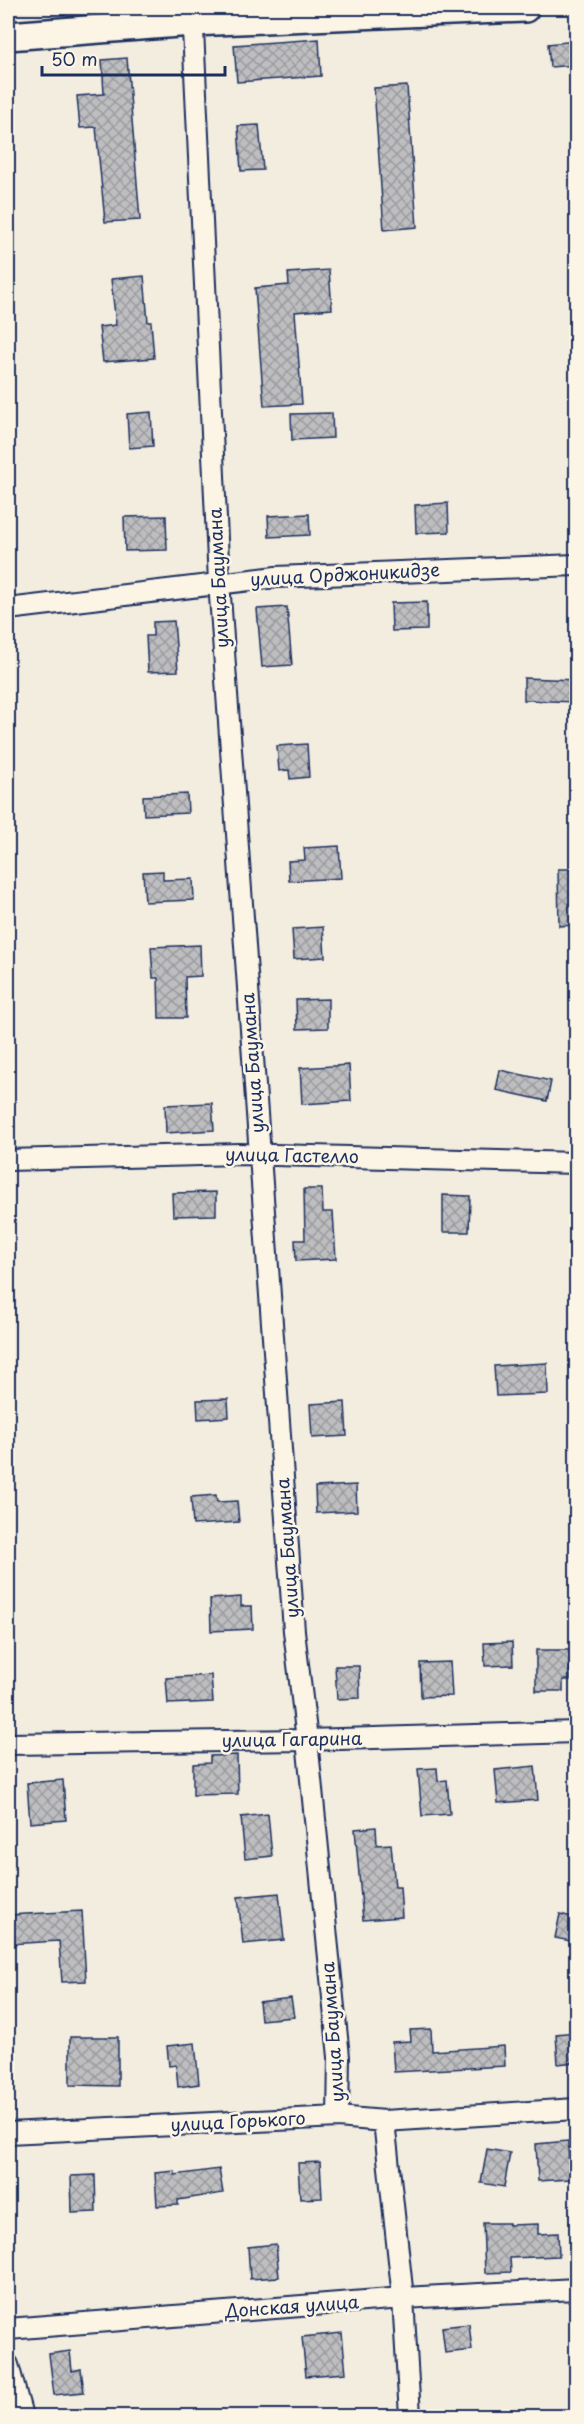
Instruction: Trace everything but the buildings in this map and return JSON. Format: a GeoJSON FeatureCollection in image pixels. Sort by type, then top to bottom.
{"type":"FeatureCollection","features":[{"type":"Feature","properties":{"kind":"street"},"geometry":{"type":"LineString","coordinates":[[8,36],[192,15],[525,8]]}},
{"type":"Feature","properties":{"kind":"street","name":"улица Баумана"},"geometry":{"type":"LineString","coordinates":[[192,15],[219,582],[259,1154],[294,1631],[339,2057],[339,2117]]}},
{"type":"Feature","properties":{"kind":"street","name":"улица Орджоникидзе"},"geometry":{"type":"LineString","coordinates":[[8,609],[276,577],[576,565]]}},
{"type":"Feature","properties":{"kind":"street","name":"улица Гастелло"},"geometry":{"type":"LineString","coordinates":[[8,1160],[259,1154],[576,1163]]}},
{"type":"Feature","properties":{"kind":"street","name":"улица Гагарина"},"geometry":{"type":"LineString","coordinates":[[8,1744],[307,1740],[576,1732]]}},
{"type":"Feature","properties":{"kind":"street","name":"улица Горького"},"geometry":{"type":"LineString","coordinates":[[8,2133],[339,2117],[384,2121],[576,2109]]}},
{"type":"Feature","properties":{"kind":"street"},"geometry":{"type":"LineString","coordinates":[[384,2121],[403,2298],[410,2416]]}},
{"type":"Feature","properties":{"kind":"street","name":"Донская улица"},"geometry":{"type":"LineString","coordinates":[[8,2329],[403,2298],[576,2289]]}},
{"type":"Feature","properties":{"kind":"street"},"geometry":{"type":"LineString","coordinates":[[8,2365],[22,2416]]}}]}
